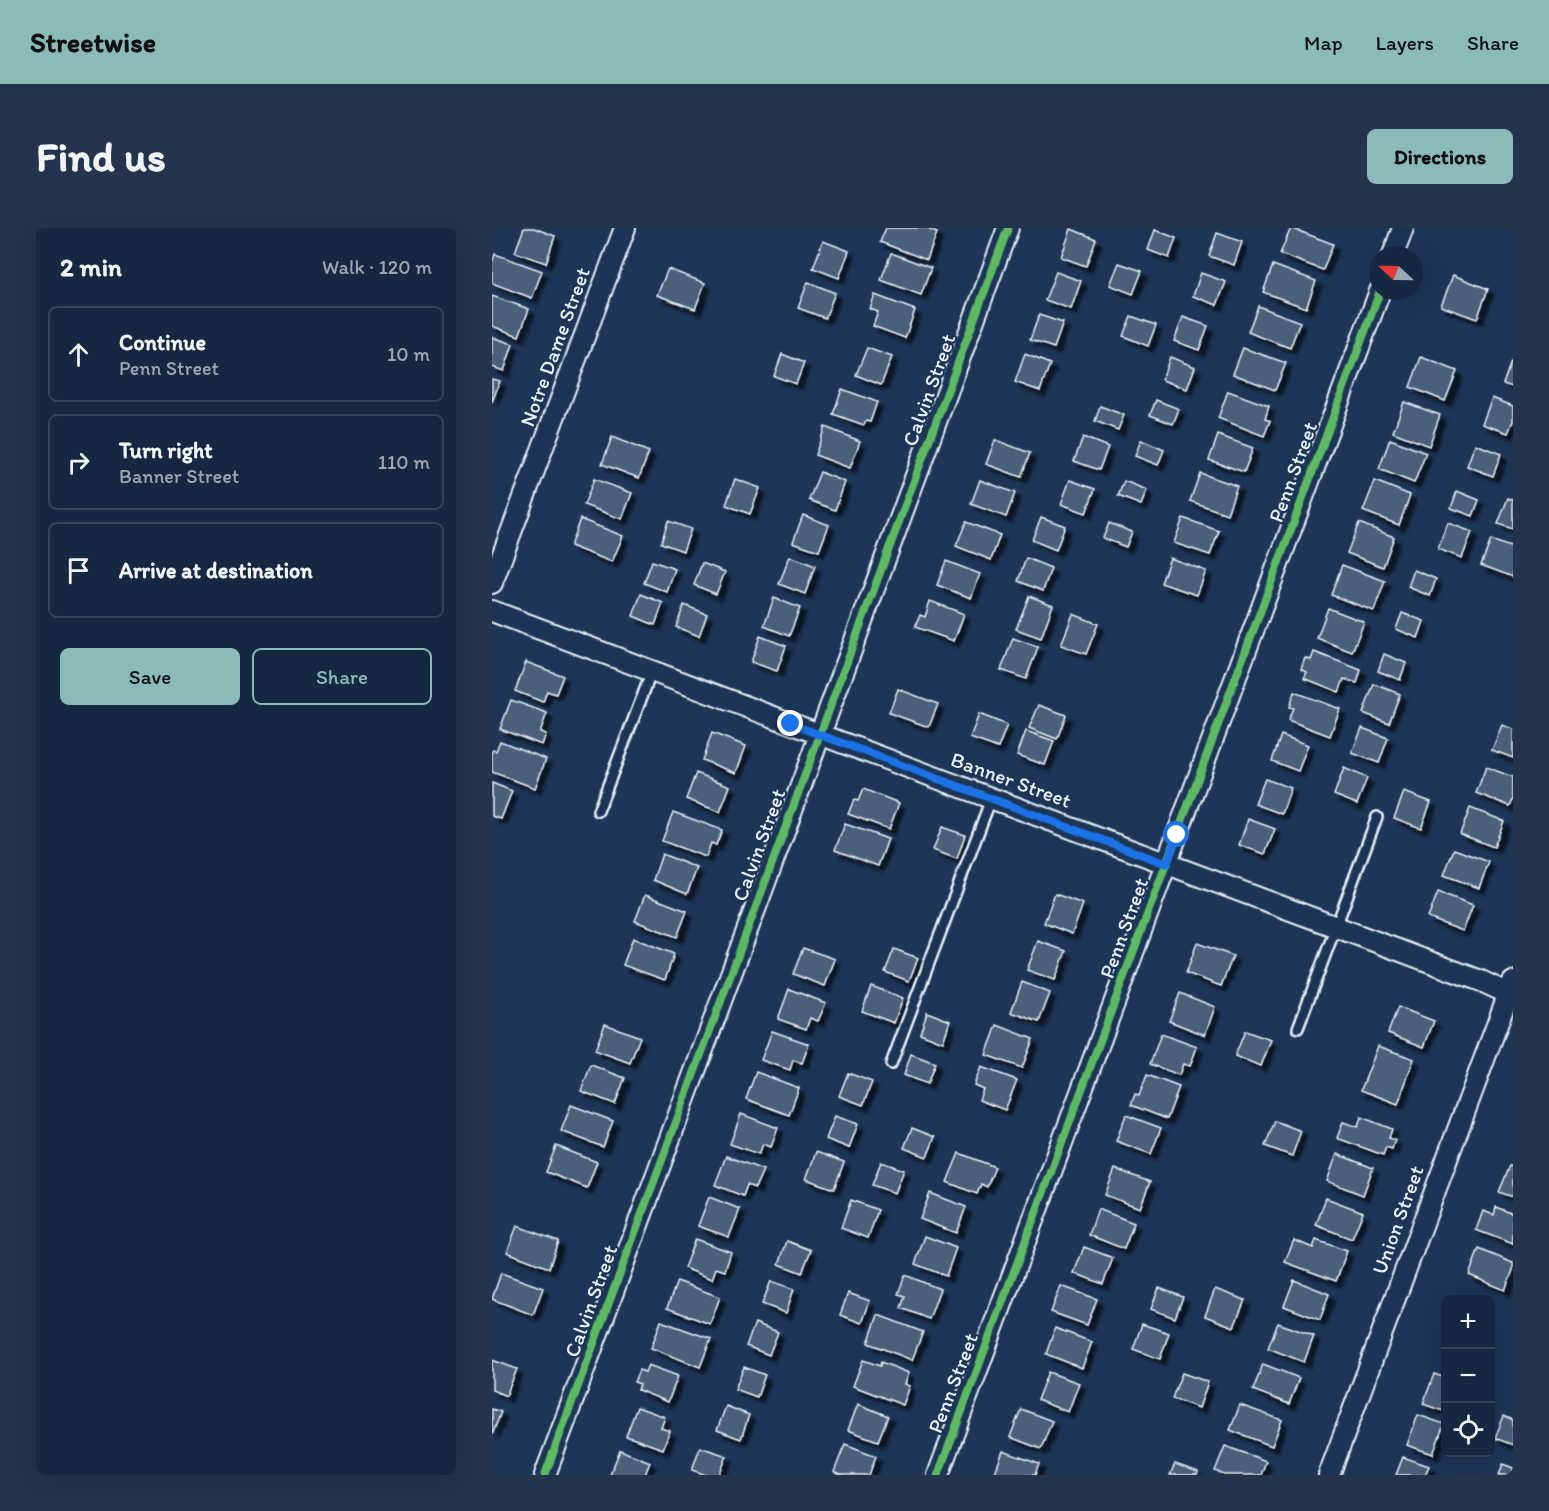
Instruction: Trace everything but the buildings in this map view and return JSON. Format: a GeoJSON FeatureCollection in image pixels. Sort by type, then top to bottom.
{"type":"FeatureCollection","features":[{"type":"Feature","properties":{"kind":"street","name":"Notre Dame Street"},"geometry":{"type":"LineString","coordinates":[[492,583],[625,228]]}},
{"type":"Feature","properties":{"kind":"street","name":"Calvin Street"},"geometry":{"type":"LineString","coordinates":[[545,1475],[1008,228]]}},
{"type":"Feature","properties":{"kind":"street"},"geometry":{"type":"LineString","coordinates":[[1396,246],[1403,228]]}},
{"type":"Feature","properties":{"kind":"street","name":"Penn Street"},"geometry":{"type":"LineString","coordinates":[[938,1475],[1377,300]]}},
{"type":"Feature","properties":{"kind":"street","name":"Banner Street"},"geometry":{"type":"LineString","coordinates":[[492,611],[1511,991]]}},
{"type":"Feature","properties":{"kind":"street","name":"Union Street"},"geometry":{"type":"LineString","coordinates":[[1329,1475],[1511,991]]}},
{"type":"Feature","properties":{"kind":"lane"},"geometry":{"type":"LineString","coordinates":[[598,811],[652,671]]}},
{"type":"Feature","properties":{"kind":"lane"},"geometry":{"type":"LineString","coordinates":[[891,1064],[991,799]]}},
{"type":"Feature","properties":{"kind":"lane"},"geometry":{"type":"LineString","coordinates":[[1298,1028],[1377,817]]}},
{"type":"Feature","properties":{"kind":"cycle path"},"geometry":{"type":"LineString","coordinates":[[545,1475],[1008,228]]}},
{"type":"Feature","properties":{"kind":"cycle path"},"geometry":{"type":"LineString","coordinates":[[938,1475],[1377,300]]}},
{"type":"Feature","properties":{"kind":"route"},"geometry":{"type":"LineString","coordinates":[[791,724],[1167,864],[1177,835]]}}]}
